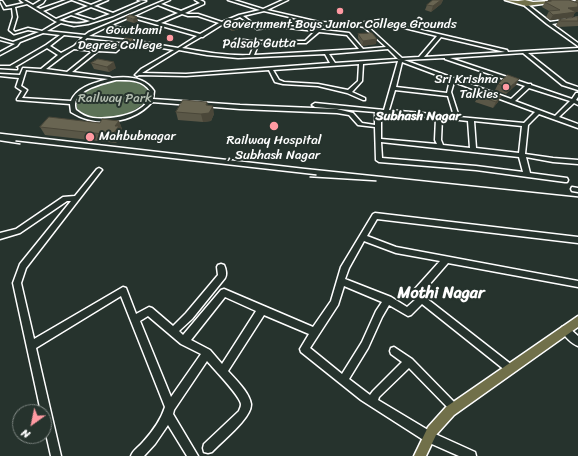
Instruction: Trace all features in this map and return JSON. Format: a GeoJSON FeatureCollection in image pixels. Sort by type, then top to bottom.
{"type":"FeatureCollection","features":[{"type":"Feature","properties":{"kind":"highway"},"geometry":{"type":"LineString","coordinates":[[507,0],[520,2]]}},
{"type":"Feature","properties":{"kind":"highway"},"geometry":{"type":"LineString","coordinates":[[513,0],[529,4],[562,1]]}},
{"type":"Feature","properties":{"kind":"highway"},"geometry":{"type":"LineString","coordinates":[[529,4],[541,1],[572,2]]}},
{"type":"Feature","properties":{"kind":"main road"},"geometry":{"type":"LineString","coordinates":[[420,456],[432,431],[454,408],[578,321]]}},
{"type":"Feature","properties":{"kind":"street"},"geometry":{"type":"LineString","coordinates":[[22,0],[60,22],[77,25],[93,21],[146,1]]}},
{"type":"Feature","properties":{"kind":"street"},"geometry":{"type":"LineString","coordinates":[[34,6],[42,1],[48,0]]}},
{"type":"Feature","properties":{"kind":"street"},"geometry":{"type":"LineString","coordinates":[[41,10],[69,0]]}},
{"type":"Feature","properties":{"kind":"street"},"geometry":{"type":"LineString","coordinates":[[74,0],[124,19]]}},
{"type":"Feature","properties":{"kind":"street"},"geometry":{"type":"LineString","coordinates":[[56,20],[106,0]]}},
{"type":"Feature","properties":{"kind":"street"},"geometry":{"type":"LineString","coordinates":[[140,0],[181,13],[198,15],[222,23]]}},
{"type":"Feature","properties":{"kind":"street"},"geometry":{"type":"LineString","coordinates":[[42,70],[74,48],[90,33],[168,0]]}},
{"type":"Feature","properties":{"kind":"street"},"geometry":{"type":"LineString","coordinates":[[156,24],[203,3],[197,0]]}},
{"type":"Feature","properties":{"kind":"street"},"geometry":{"type":"LineString","coordinates":[[230,0],[322,24],[358,24],[380,22],[411,28],[512,53]]}},
{"type":"Feature","properties":{"kind":"street"},"geometry":{"type":"LineString","coordinates":[[132,79],[143,70],[222,23],[240,16],[264,10],[286,0]]}},
{"type":"Feature","properties":{"kind":"street"},"geometry":{"type":"LineString","coordinates":[[1,1],[5,8]]}},
{"type":"Feature","properties":{"kind":"street"},"geometry":{"type":"LineString","coordinates":[[0,9],[28,3]]}},
{"type":"Feature","properties":{"kind":"street"},"geometry":{"type":"LineString","coordinates":[[529,4],[548,23],[578,45]]}},
{"type":"Feature","properties":{"kind":"street"},"geometry":{"type":"LineString","coordinates":[[13,6],[15,17],[11,30],[14,33],[26,38]]}},
{"type":"Feature","properties":{"kind":"street"},"geometry":{"type":"LineString","coordinates":[[71,14],[93,21]]}},
{"type":"Feature","properties":{"kind":"street"},"geometry":{"type":"LineString","coordinates":[[130,16],[202,36]]}},
{"type":"Feature","properties":{"kind":"street"},"geometry":{"type":"LineString","coordinates":[[240,16],[257,28],[280,26],[348,34],[362,50]]}},
{"type":"Feature","properties":{"kind":"street"},"geometry":{"type":"LineString","coordinates":[[411,28],[419,19]]}},
{"type":"Feature","properties":{"kind":"street"},"geometry":{"type":"LineString","coordinates":[[548,23],[578,19]]}},
{"type":"Feature","properties":{"kind":"street"},"geometry":{"type":"LineString","coordinates":[[0,39],[12,43],[43,32],[60,22]]}},
{"type":"Feature","properties":{"kind":"street"},"geometry":{"type":"LineString","coordinates":[[358,24],[365,26],[381,39],[400,60],[578,126]]}},
{"type":"Feature","properties":{"kind":"street"},"geometry":{"type":"LineString","coordinates":[[14,33],[28,29],[32,30],[38,26]]}},
{"type":"Feature","properties":{"kind":"street"},"geometry":{"type":"LineString","coordinates":[[104,27],[151,33]]}},
{"type":"Feature","properties":{"kind":"street","name":"Palsab Gutta"},"geometry":{"type":"LineString","coordinates":[[32,30],[86,38],[126,41],[207,54],[251,57],[388,48]]}},
{"type":"Feature","properties":{"kind":"street"},"geometry":{"type":"LineString","coordinates":[[237,40],[258,42],[306,42],[318,31]]}},
{"type":"Feature","properties":{"kind":"street"},"geometry":{"type":"LineString","coordinates":[[10,68],[48,46],[64,34]]}},
{"type":"Feature","properties":{"kind":"street"},"geometry":{"type":"LineString","coordinates":[[420,58],[440,35]]}},
{"type":"Feature","properties":{"kind":"street"},"geometry":{"type":"LineString","coordinates":[[0,44],[5,41]]}},
{"type":"Feature","properties":{"kind":"street"},"geometry":{"type":"LineString","coordinates":[[0,54],[16,45],[18,41]]}},
{"type":"Feature","properties":{"kind":"street"},"geometry":{"type":"LineString","coordinates":[[74,48],[115,51],[126,41]]}},
{"type":"Feature","properties":{"kind":"street"},"geometry":{"type":"LineString","coordinates":[[251,57],[258,42]]}},
{"type":"Feature","properties":{"kind":"street"},"geometry":{"type":"LineString","coordinates":[[306,42],[311,54]]}},
{"type":"Feature","properties":{"kind":"street"},"geometry":{"type":"LineString","coordinates":[[48,46],[62,55]]}},
{"type":"Feature","properties":{"kind":"street"},"geometry":{"type":"LineString","coordinates":[[138,74],[186,75],[420,58],[578,49]]}},
{"type":"Feature","properties":{"kind":"street"},"geometry":{"type":"LineString","coordinates":[[0,50],[6,51]]}},
{"type":"Feature","properties":{"kind":"street"},"geometry":{"type":"LineString","coordinates":[[68,73],[97,50]]}},
{"type":"Feature","properties":{"kind":"street"},"geometry":{"type":"LineString","coordinates":[[524,52],[564,84],[578,89]]}},
{"type":"Feature","properties":{"kind":"street"},"geometry":{"type":"LineString","coordinates":[[326,53],[333,64]]}},
{"type":"Feature","properties":{"kind":"street"},"geometry":{"type":"LineString","coordinates":[[445,57],[575,101]]}},
{"type":"Feature","properties":{"kind":"street"},"geometry":{"type":"LineString","coordinates":[[386,112],[400,60]]}},
{"type":"Feature","properties":{"kind":"street"},"geometry":{"type":"LineString","coordinates":[[349,92],[360,81],[360,63]]}},
{"type":"Feature","properties":{"kind":"street"},"geometry":{"type":"LineString","coordinates":[[0,67],[42,70],[116,79],[140,80],[150,86],[152,91],[150,100],[145,107],[125,117],[103,121],[93,120],[78,115],[74,111],[73,103],[76,96],[84,90],[99,83],[116,79]]}},
{"type":"Feature","properties":{"kind":"street"},"geometry":{"type":"LineString","coordinates":[[270,68],[277,81],[283,83],[318,85],[349,92],[363,99]]}},
{"type":"Feature","properties":{"kind":"street"},"geometry":{"type":"LineString","coordinates":[[19,99],[25,90],[18,87],[25,69]]}},
{"type":"Feature","properties":{"kind":"street"},"geometry":{"type":"LineString","coordinates":[[0,75],[21,76]]}},
{"type":"Feature","properties":{"kind":"street"},"geometry":{"type":"LineString","coordinates":[[452,80],[449,92],[457,118]]}},
{"type":"Feature","properties":{"kind":"street"},"geometry":{"type":"LineString","coordinates":[[511,102],[529,85]]}},
{"type":"Feature","properties":{"kind":"street"},"geometry":{"type":"LineString","coordinates":[[392,88],[450,95]]}},
{"type":"Feature","properties":{"kind":"street"},"geometry":{"type":"LineString","coordinates":[[555,118],[575,101],[578,94]]}},
{"type":"Feature","properties":{"kind":"street"},"geometry":{"type":"LineString","coordinates":[[11,98],[73,103]]}},
{"type":"Feature","properties":{"kind":"street"},"geometry":{"type":"LineString","coordinates":[[150,100],[240,107],[337,111],[351,114],[360,124],[374,126]]}},
{"type":"Feature","properties":{"kind":"street"},"geometry":{"type":"LineString","coordinates":[[315,104],[525,125]]}},
{"type":"Feature","properties":{"kind":"street"},"geometry":{"type":"LineString","coordinates":[[378,110],[379,160],[420,163],[565,180]]}},
{"type":"Feature","properties":{"kind":"street"},"geometry":{"type":"LineString","coordinates":[[527,175],[522,155],[525,125],[538,112]]}},
{"type":"Feature","properties":{"kind":"street"},"geometry":{"type":"LineString","coordinates":[[439,116],[438,140],[440,145]]}},
{"type":"Feature","properties":{"kind":"street"},"geometry":{"type":"LineString","coordinates":[[472,119],[473,150]]}},
{"type":"Feature","properties":{"kind":"street"},"geometry":{"type":"LineString","coordinates":[[378,140],[440,145],[578,162]]}},
{"type":"Feature","properties":{"kind":"street"},"geometry":{"type":"LineString","coordinates":[[56,456],[17,283],[23,266],[75,198],[99,170]]}},
{"type":"Feature","properties":{"kind":"street"},"geometry":{"type":"LineString","coordinates":[[0,236],[18,231],[65,199],[75,198]]}},
{"type":"Feature","properties":{"kind":"street"},"geometry":{"type":"LineString","coordinates":[[471,456],[429,437],[372,402],[343,381],[304,349],[335,302],[345,267],[375,216],[578,240]]}},
{"type":"Feature","properties":{"kind":"street"},"geometry":{"type":"LineString","coordinates":[[362,238],[396,250],[578,284]]}},
{"type":"Feature","properties":{"kind":"street"},"geometry":{"type":"LineString","coordinates":[[446,260],[416,294],[510,368]]}},
{"type":"Feature","properties":{"kind":"street"},"geometry":{"type":"LineString","coordinates":[[173,332],[189,316],[222,276],[221,267]]}},
{"type":"Feature","properties":{"kind":"street"},"geometry":{"type":"LineString","coordinates":[[341,281],[388,300],[408,312],[422,298]]}},
{"type":"Feature","properties":{"kind":"street"},"geometry":{"type":"LineString","coordinates":[[31,346],[123,291],[169,412],[194,456]]}},
{"type":"Feature","properties":{"kind":"street"},"geometry":{"type":"LineString","coordinates":[[184,341],[224,293],[315,332]]}},
{"type":"Feature","properties":{"kind":"street"},"geometry":{"type":"LineString","coordinates":[[343,381],[365,345],[379,314],[388,300]]}},
{"type":"Feature","properties":{"kind":"street"},"geometry":{"type":"LineString","coordinates":[[222,372],[262,310]]}},
{"type":"Feature","properties":{"kind":"street"},"geometry":{"type":"LineString","coordinates":[[134,320],[149,312],[184,341],[207,353],[246,403],[243,414],[208,448]]}},
{"type":"Feature","properties":{"kind":"street"},"geometry":{"type":"LineString","coordinates":[[565,330],[578,342]]}},
{"type":"Feature","properties":{"kind":"street"},"geometry":{"type":"LineString","coordinates":[[394,351],[409,362],[454,408]]}},
{"type":"Feature","properties":{"kind":"street"},"geometry":{"type":"LineString","coordinates":[[136,456],[141,452],[169,412],[207,353]]}},
{"type":"Feature","properties":{"kind":"street"},"geometry":{"type":"LineString","coordinates":[[372,402],[376,394],[409,362]]}},
{"type":"Feature","properties":{"kind":"green space","name":"Railway Park"},"geometry":{"type":"Polygon","coordinates":[[[122,80],[140,83],[146,88],[149,96],[144,103],[127,113],[107,119],[87,117],[79,112],[77,102],[84,92],[96,85],[122,80]]]}},
{"type":"Feature","properties":{"kind":"building"},"geometry":{"type":"Polygon","coordinates":[[[433,0],[441,0],[433,6],[427,5],[433,0]]]}},
{"type":"Feature","properties":{"kind":"building"},"geometry":{"type":"Polygon","coordinates":[[[549,0],[569,0],[578,3],[578,7],[568,8],[576,12],[553,15],[549,11],[560,10],[545,2],[551,1],[549,0]]]}},
{"type":"Feature","properties":{"kind":"building"},"geometry":{"type":"Polygon","coordinates":[[[130,15],[137,17],[133,19],[126,17],[130,15]]]}},
{"type":"Feature","properties":{"kind":"building"},"geometry":{"type":"Polygon","coordinates":[[[578,17],[578,21],[559,20],[578,17]]]}},
{"type":"Feature","properties":{"kind":"building"},"geometry":{"type":"Polygon","coordinates":[[[231,19],[238,23],[231,25],[224,21],[231,19]]]}},
{"type":"Feature","properties":{"kind":"building"},"geometry":{"type":"Polygon","coordinates":[[[372,33],[377,39],[363,41],[358,34],[372,33]]]}},
{"type":"Feature","properties":{"kind":"building"},"geometry":{"type":"Polygon","coordinates":[[[126,38],[133,39],[128,44],[120,43],[126,38]]]}},
{"type":"Feature","properties":{"kind":"building"},"geometry":{"type":"Polygon","coordinates":[[[98,59],[114,62],[107,67],[91,63],[98,59]]]}},
{"type":"Feature","properties":{"kind":"building"},"geometry":{"type":"Polygon","coordinates":[[[508,75],[519,79],[509,88],[498,84],[508,75]]]}},
{"type":"Feature","properties":{"kind":"building"},"geometry":{"type":"Polygon","coordinates":[[[483,90],[501,96],[496,102],[478,96],[483,90]]]}},
{"type":"Feature","properties":{"kind":"building"},"geometry":{"type":"Polygon","coordinates":[[[183,100],[207,102],[206,105],[213,106],[209,113],[201,114],[176,112],[183,100]]]}},
{"type":"Feature","properties":{"kind":"building"},"geometry":{"type":"Polygon","coordinates":[[[49,117],[100,123],[102,119],[119,121],[115,126],[119,126],[112,135],[40,127],[49,117]]]}},
{"type":"Feature","properties":{"kind":"railway"},"geometry":{"type":"LineString","coordinates":[[0,133],[303,168],[578,197]]}},
{"type":"Feature","properties":{"kind":"railway"},"geometry":{"type":"LineString","coordinates":[[0,141],[20,144]]}},
{"type":"Feature","properties":{"kind":"railway"},"geometry":{"type":"LineString","coordinates":[[16,141],[316,175]]}},
{"type":"Feature","properties":{"kind":"railway"},"geometry":{"type":"LineString","coordinates":[[310,177],[376,181]]}},
{"type":"Feature","properties":{"kind":"place","name":"Government Boys Junior College Grounds"},"geometry":{"type":"Point","coordinates":[340,11]}},
{"type":"Feature","properties":{"kind":"place","name":"Gowthami Degree College"},"geometry":{"type":"Point","coordinates":[170,38]}},
{"type":"Feature","properties":{"kind":"place","name":"Sri Krishna Talkies"},"geometry":{"type":"Point","coordinates":[506,87]}},
{"type":"Feature","properties":{"kind":"place","name":"Railway Hospital , Subhash Nagar"},"geometry":{"type":"Point","coordinates":[274,126]}},
{"type":"Feature","properties":{"kind":"place","name":"Mahbubnagar"},"geometry":{"type":"Point","coordinates":[90,137]}},
{"type":"Feature","properties":{"kind":"district","name":"Subhash Nagar"},"geometry":{"type":"Point","coordinates":[418,117]}},
{"type":"Feature","properties":{"kind":"district","name":"Mothi Nagar"},"geometry":{"type":"Point","coordinates":[441,294]}}]}
